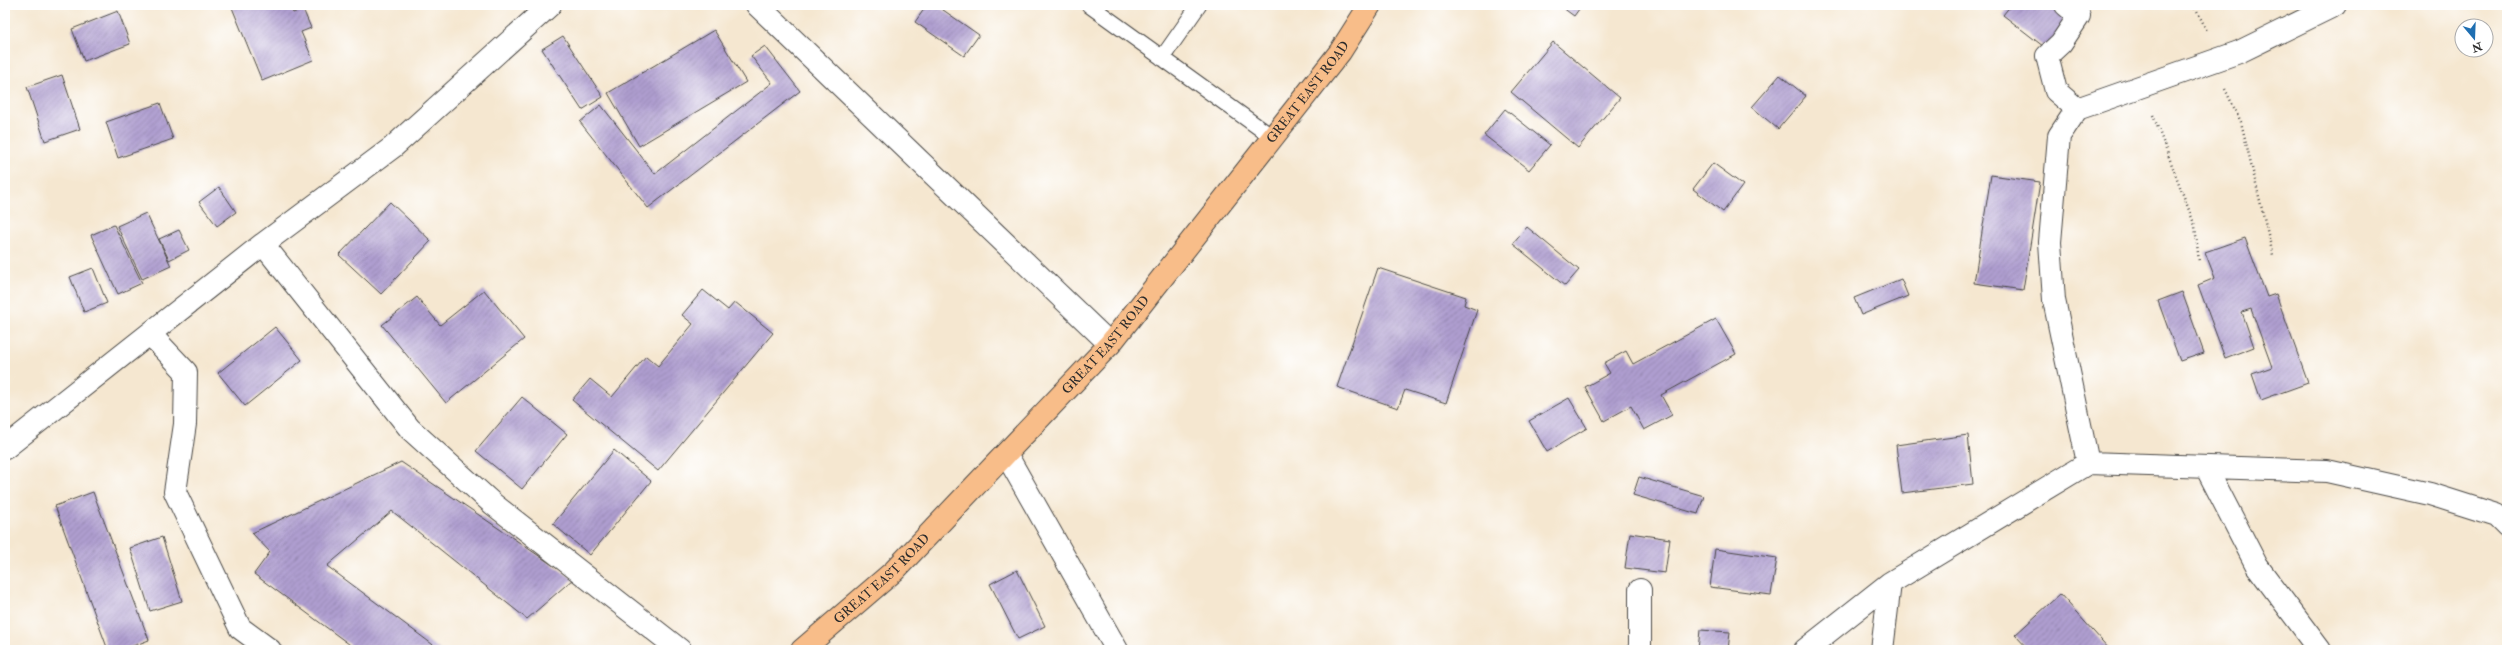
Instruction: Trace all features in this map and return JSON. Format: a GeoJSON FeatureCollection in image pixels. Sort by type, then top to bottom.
{"type":"FeatureCollection","features":[{"type":"Feature","properties":{"kind":"highway","name":"GREAT EAST ROAD"},"geometry":{"type":"LineString","coordinates":[[802,650],[894,571],[1110,344],[1340,52],[1370,5]]}},
{"type":"Feature","properties":{"kind":"street"},"geometry":{"type":"LineString","coordinates":[[5,448],[264,244],[394,147],[550,5]]}},
{"type":"Feature","properties":{"kind":"street"},"geometry":{"type":"LineString","coordinates":[[757,5],[1110,344]]}},
{"type":"Feature","properties":{"kind":"street"},"geometry":{"type":"LineString","coordinates":[[2066,5],[2079,16],[2062,43],[2047,56],[2056,91],[2077,109]]}},
{"type":"Feature","properties":{"kind":"street"},"geometry":{"type":"LineString","coordinates":[[2088,463],[2054,300],[2050,242],[2059,136],[2077,109],[2239,52],[2335,5]]}},
{"type":"Feature","properties":{"kind":"street"},"geometry":{"type":"LineString","coordinates":[[264,244],[410,429],[493,504],[677,649]]}},
{"type":"Feature","properties":{"kind":"street"},"geometry":{"type":"LineString","coordinates":[[150,334],[186,372],[185,424],[176,492],[240,628],[270,650]]}},
{"type":"Feature","properties":{"kind":"street"},"geometry":{"type":"LineString","coordinates":[[1006,454],[1117,650]]}},
{"type":"Feature","properties":{"kind":"street"},"geometry":{"type":"LineString","coordinates":[[1805,650],[1890,583],[2088,463],[2327,471],[2430,494],[2496,515],[2507,526]]}},
{"type":"Feature","properties":{"kind":"street"},"geometry":{"type":"LineString","coordinates":[[2206,467],[2257,566],[2320,650]]}},
{"type":"Feature","properties":{"kind":"street"},"geometry":{"type":"LineString","coordinates":[[1882,650],[1890,583]]}},
{"type":"Feature","properties":{"kind":"street"},"geometry":{"type":"LineString","coordinates":[[1640,590],[1640,650]]}},
{"type":"Feature","properties":{"kind":"lane"},"geometry":{"type":"LineString","coordinates":[[1089,5],[1272,137]]}},
{"type":"Feature","properties":{"kind":"lane"},"geometry":{"type":"LineString","coordinates":[[1162,58],[1199,5]]}},
{"type":"Feature","properties":{"kind":"path"},"geometry":{"type":"LineString","coordinates":[[2212,62],[2241,122],[2273,254]]}},
{"type":"Feature","properties":{"kind":"path"},"geometry":{"type":"LineString","coordinates":[[2143,86],[2194,226],[2199,262]]}},
{"type":"Feature","properties":{"kind":"building"},"geometry":{"type":"Polygon","coordinates":[[[231,5],[290,5],[293,13],[303,9],[311,28],[301,32],[313,60],[262,81],[231,5]]]}},
{"type":"Feature","properties":{"kind":"building"},"geometry":{"type":"Polygon","coordinates":[[[927,5],[936,5],[979,35],[964,56],[915,22],[927,5]]]}},
{"type":"Feature","properties":{"kind":"building"},"geometry":{"type":"Polygon","coordinates":[[[1559,5],[1582,5],[1574,16],[1559,5]]]}},
{"type":"Feature","properties":{"kind":"building"},"geometry":{"type":"Polygon","coordinates":[[[2011,5],[2052,5],[2071,20],[2048,50],[2003,15],[2011,5]]]}},
{"type":"Feature","properties":{"kind":"building"},"geometry":{"type":"Polygon","coordinates":[[[118,11],[130,44],[84,61],[72,29],[118,11]]]}},
{"type":"Feature","properties":{"kind":"building"},"geometry":{"type":"Polygon","coordinates":[[[714,30],[746,82],[639,146],[608,93],[714,30]]]}},
{"type":"Feature","properties":{"kind":"building"},"geometry":{"type":"Polygon","coordinates":[[[563,36],[603,97],[582,110],[542,49],[563,36]]]}},
{"type":"Feature","properties":{"kind":"building"},"geometry":{"type":"Polygon","coordinates":[[[1553,42],[1620,98],[1578,148],[1511,92],[1553,42]]]}},
{"type":"Feature","properties":{"kind":"building"},"geometry":{"type":"Polygon","coordinates":[[[765,46],[800,91],[648,208],[580,122],[601,105],[655,174],[772,83],[751,56],[765,46]]]}},
{"type":"Feature","properties":{"kind":"building"},"geometry":{"type":"Polygon","coordinates":[[[62,75],[80,129],[45,141],[27,87],[62,75]]]}},
{"type":"Feature","properties":{"kind":"building"},"geometry":{"type":"Polygon","coordinates":[[[1780,75],[1806,96],[1778,129],[1752,107],[1780,75]]]}},
{"type":"Feature","properties":{"kind":"building"},"geometry":{"type":"Polygon","coordinates":[[[160,103],[173,139],[118,158],[106,122],[160,103]]]}},
{"type":"Feature","properties":{"kind":"building"},"geometry":{"type":"Polygon","coordinates":[[[1505,109],[1550,145],[1529,170],[1484,135],[1505,109]]]}},
{"type":"Feature","properties":{"kind":"building"},"geometry":{"type":"Polygon","coordinates":[[[1713,163],[1743,185],[1723,212],[1693,189],[1713,163]]]}},
{"type":"Feature","properties":{"kind":"building"},"geometry":{"type":"Polygon","coordinates":[[[1991,175],[2040,182],[2023,290],[1974,283],[1991,175]]]}},
{"type":"Feature","properties":{"kind":"building"},"geometry":{"type":"Polygon","coordinates":[[[219,187],[236,212],[217,226],[199,202],[219,187]]]}},
{"type":"Feature","properties":{"kind":"building"},"geometry":{"type":"Polygon","coordinates":[[[390,202],[431,241],[381,294],[339,255],[390,202]]]}},
{"type":"Feature","properties":{"kind":"building"},"geometry":{"type":"Polygon","coordinates":[[[146,213],[171,266],[142,279],[117,226],[146,213]]]}},
{"type":"Feature","properties":{"kind":"building"},"geometry":{"type":"Polygon","coordinates":[[[114,225],[142,283],[118,294],[91,235],[114,225]]]}},
{"type":"Feature","properties":{"kind":"building"},"geometry":{"type":"Polygon","coordinates":[[[1527,227],[1579,270],[1565,286],[1513,244],[1527,227]]]}},
{"type":"Feature","properties":{"kind":"building"},"geometry":{"type":"Polygon","coordinates":[[[179,230],[189,250],[169,260],[159,239],[179,230]]]}},
{"type":"Feature","properties":{"kind":"building"},"geometry":{"type":"Polygon","coordinates":[[[2245,238],[2267,297],[2276,294],[2308,383],[2261,400],[2252,374],[2272,367],[2251,309],[2242,312],[2254,347],[2225,358],[2198,285],[2215,278],[2205,252],[2245,238]]]}},
{"type":"Feature","properties":{"kind":"building"},"geometry":{"type":"Polygon","coordinates":[[[93,268],[107,303],[84,312],[70,277],[93,268]]]}},
{"type":"Feature","properties":{"kind":"building"},"geometry":{"type":"Polygon","coordinates":[[[1378,268],[1466,297],[1464,305],[1477,310],[1446,403],[1405,390],[1398,408],[1337,387],[1378,268]]]}},
{"type":"Feature","properties":{"kind":"building"},"geometry":{"type":"Polygon","coordinates":[[[1901,279],[1908,296],[1861,315],[1854,298],[1901,279]]]}},
{"type":"Feature","properties":{"kind":"building"},"geometry":{"type":"Polygon","coordinates":[[[484,290],[524,339],[446,403],[382,325],[417,297],[440,325],[484,290]]]}},
{"type":"Feature","properties":{"kind":"building"},"geometry":{"type":"Polygon","coordinates":[[[703,290],[728,310],[735,302],[773,333],[658,471],[572,400],[590,379],[612,397],[646,356],[658,366],[693,324],[682,315],[703,290]]]}},
{"type":"Feature","properties":{"kind":"building"},"geometry":{"type":"Polygon","coordinates":[[[2182,292],[2204,353],[2180,361],[2158,301],[2182,292]]]}},
{"type":"Feature","properties":{"kind":"building"},"geometry":{"type":"Polygon","coordinates":[[[1716,319],[1736,354],[1661,395],[1672,415],[1644,430],[1631,406],[1604,421],[1585,387],[1610,373],[1604,363],[1626,351],[1633,364],[1716,319]]]}},
{"type":"Feature","properties":{"kind":"building"},"geometry":{"type":"Polygon","coordinates":[[[275,327],[302,360],[245,406],[218,373],[275,327]]]}},
{"type":"Feature","properties":{"kind":"building"},"geometry":{"type":"Polygon","coordinates":[[[522,397],[567,434],[522,489],[476,451],[522,397]]]}},
{"type":"Feature","properties":{"kind":"building"},"geometry":{"type":"Polygon","coordinates":[[[1569,398],[1587,428],[1547,452],[1529,421],[1569,398]]]}},
{"type":"Feature","properties":{"kind":"building"},"geometry":{"type":"Polygon","coordinates":[[[1968,435],[1973,484],[1902,493],[1896,445],[1968,435]]]}},
{"type":"Feature","properties":{"kind":"building"},"geometry":{"type":"Polygon","coordinates":[[[614,450],[651,481],[590,555],[553,524],[614,450]]]}},
{"type":"Feature","properties":{"kind":"building"},"geometry":{"type":"Polygon","coordinates":[[[401,462],[573,579],[527,619],[392,511],[327,566],[440,650],[357,650],[254,574],[270,552],[252,533],[401,462]]]}},
{"type":"Feature","properties":{"kind":"building"},"geometry":{"type":"Polygon","coordinates":[[[1639,477],[1704,496],[1698,514],[1633,495],[1639,477]]]}},
{"type":"Feature","properties":{"kind":"building"},"geometry":{"type":"Polygon","coordinates":[[[93,492],[149,640],[122,650],[108,650],[55,506],[93,492]]]}},
{"type":"Feature","properties":{"kind":"building"},"geometry":{"type":"Polygon","coordinates":[[[1630,533],[1670,539],[1665,573],[1625,568],[1630,533]]]}},
{"type":"Feature","properties":{"kind":"building"},"geometry":{"type":"Polygon","coordinates":[[[162,537],[182,601],[150,611],[130,548],[162,537]]]}},
{"type":"Feature","properties":{"kind":"building"},"geometry":{"type":"Polygon","coordinates":[[[1715,549],[1777,558],[1771,595],[1710,587],[1715,549]]]}},
{"type":"Feature","properties":{"kind":"building"},"geometry":{"type":"Polygon","coordinates":[[[1017,570],[1045,626],[1018,639],[990,584],[1017,570]]]}},
{"type":"Feature","properties":{"kind":"building"},"geometry":{"type":"Polygon","coordinates":[[[2060,594],[2110,650],[2029,650],[2015,635],[2060,594]]]}},
{"type":"Feature","properties":{"kind":"building"},"geometry":{"type":"Polygon","coordinates":[[[1700,630],[1730,632],[1728,650],[1698,650],[1700,630]]]}}]}
